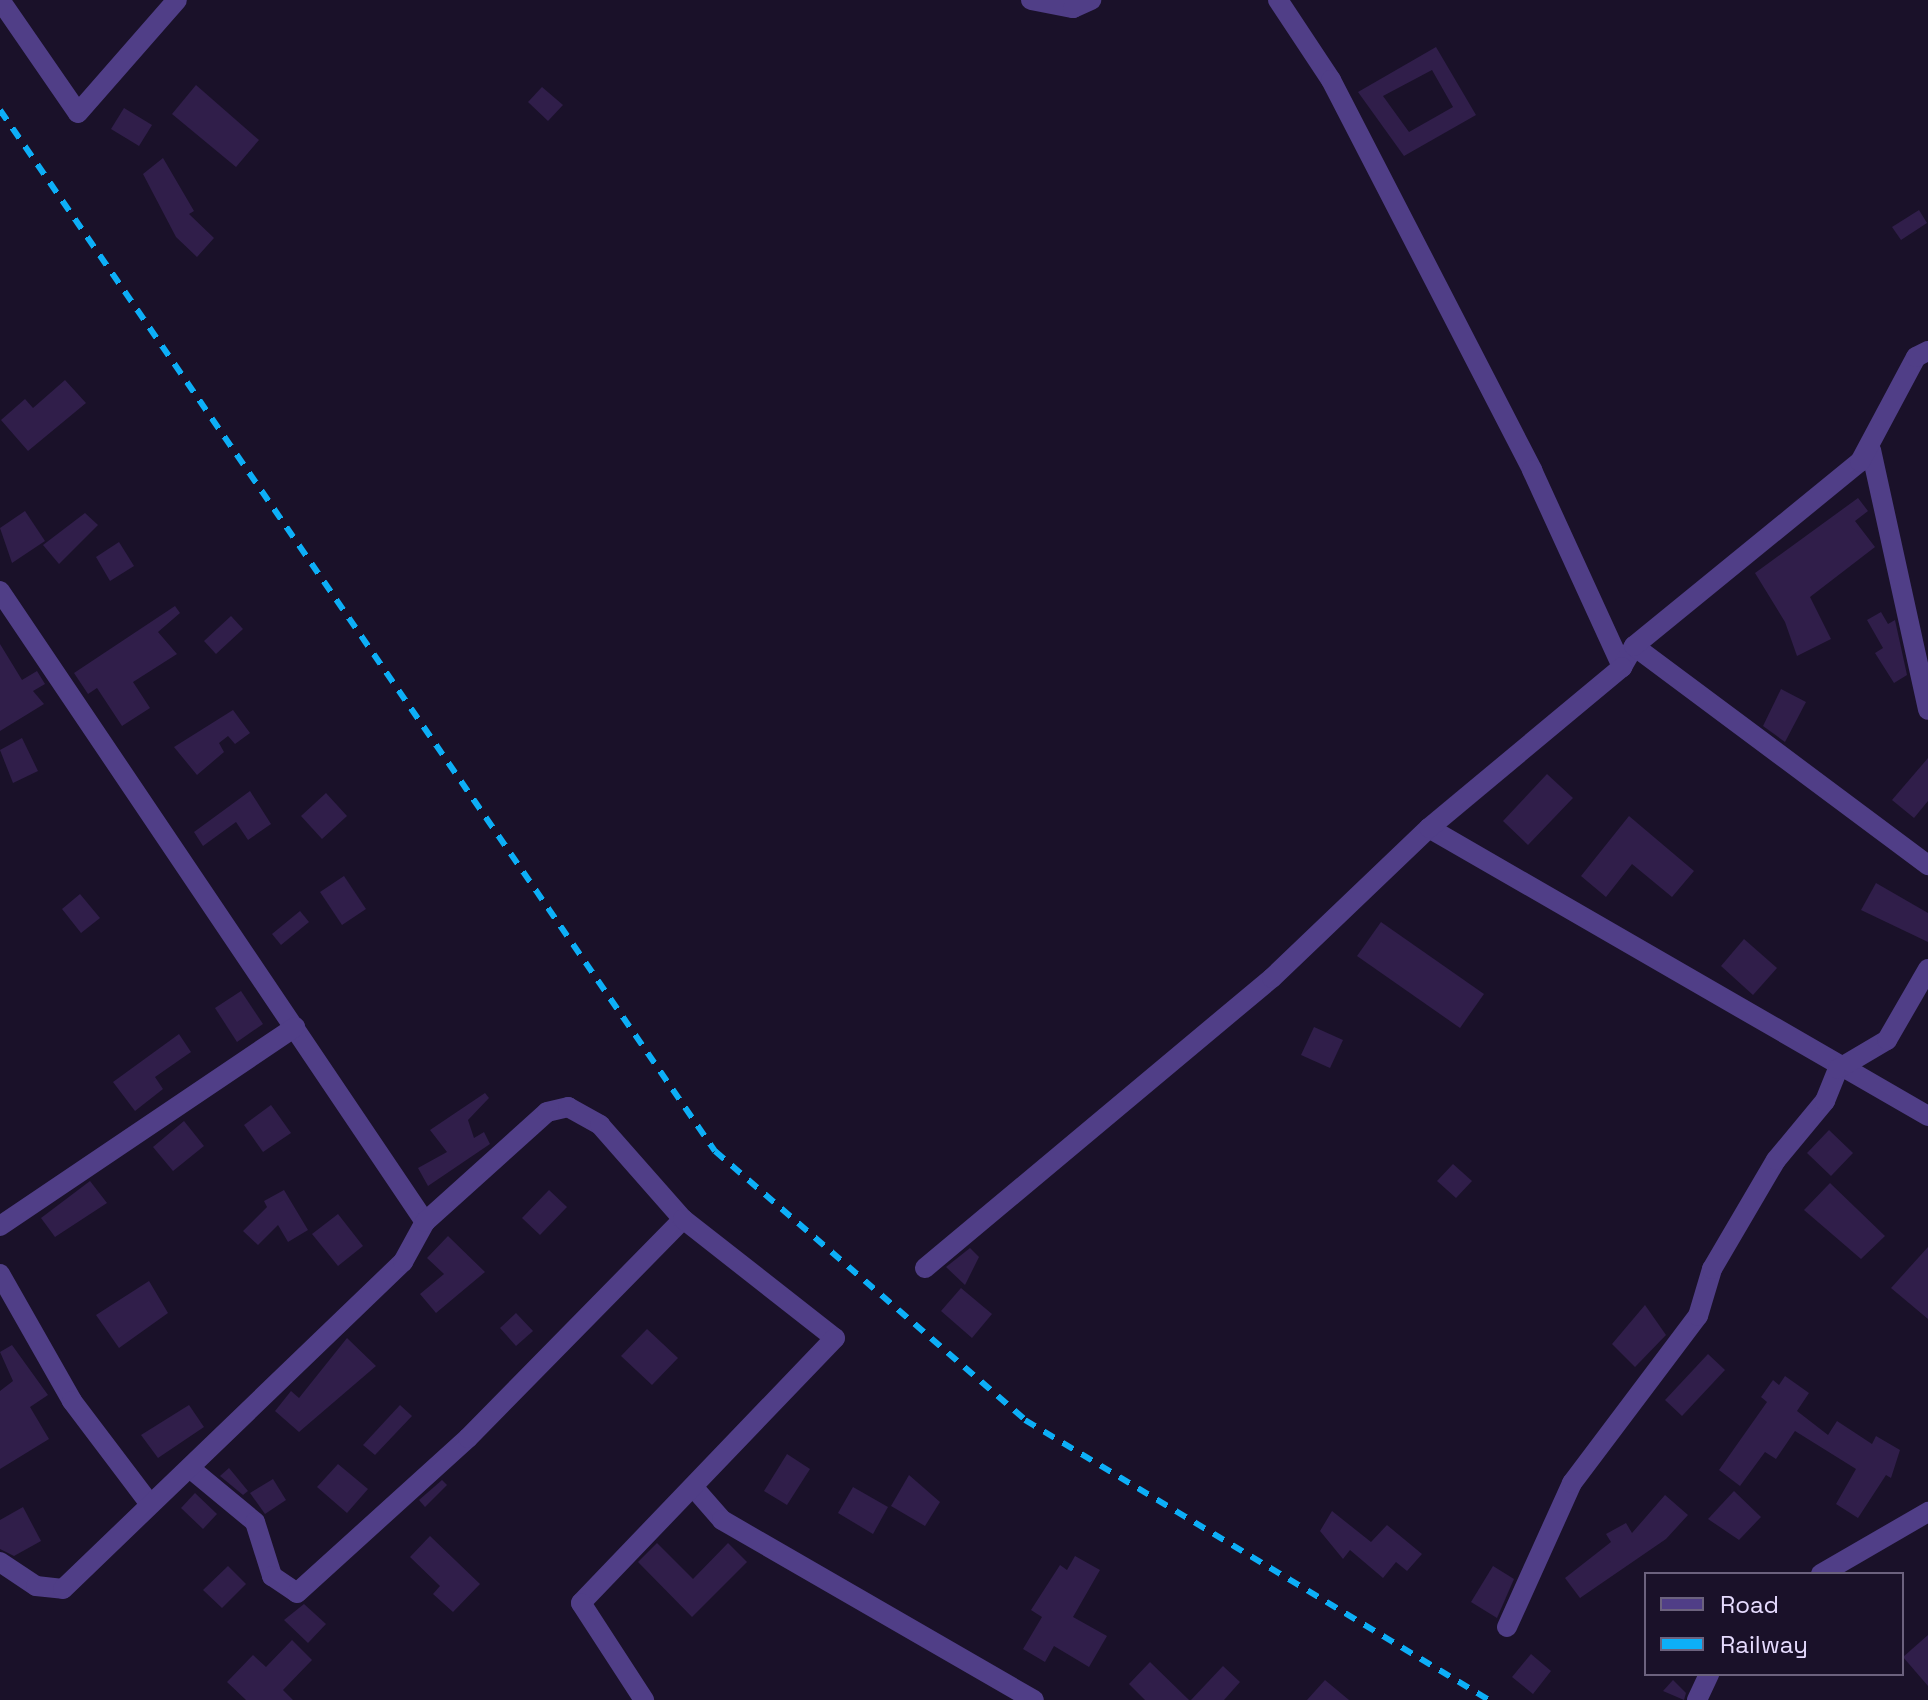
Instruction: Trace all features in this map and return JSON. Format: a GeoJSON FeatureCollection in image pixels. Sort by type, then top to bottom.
{"type":"FeatureCollection","features":[{"type":"Feature","properties":{"kind":"street"},"geometry":{"type":"LineString","coordinates":[[0,0],[78,113],[177,0]]}},
{"type":"Feature","properties":{"kind":"street"},"geometry":{"type":"LineString","coordinates":[[1031,0],[1073,8],[1091,0]]}},
{"type":"Feature","properties":{"kind":"street"},"geometry":{"type":"LineString","coordinates":[[1278,0],[1346,108],[1532,470],[1622,667]]}},
{"type":"Feature","properties":{"kind":"street"},"geometry":{"type":"LineString","coordinates":[[925,1268],[1272,978],[1429,828],[1622,667],[1634,646],[1871,450],[1916,357],[1928,351]]}},
{"type":"Feature","properties":{"kind":"street"},"geometry":{"type":"LineString","coordinates":[[1871,450],[1928,710]]}},
{"type":"Feature","properties":{"kind":"street"},"geometry":{"type":"LineString","coordinates":[[0,591],[425,1222]]}},
{"type":"Feature","properties":{"kind":"street"},"geometry":{"type":"LineString","coordinates":[[1634,646],[1928,865]]}},
{"type":"Feature","properties":{"kind":"street"},"geometry":{"type":"LineString","coordinates":[[1429,828],[1838,1069],[1928,1116]]}},
{"type":"Feature","properties":{"kind":"street"},"geometry":{"type":"LineString","coordinates":[[1507,1627],[1572,1483],[1698,1316],[1712,1269],[1776,1160],[1825,1101],[1838,1069],[1887,1040],[1928,969]]}},
{"type":"Feature","properties":{"kind":"street"},"geometry":{"type":"LineString","coordinates":[[0,1226],[295,1027]]}},
{"type":"Feature","properties":{"kind":"street"},"geometry":{"type":"LineString","coordinates":[[0,1562],[36,1586],[63,1589],[403,1262],[425,1222],[547,1112],[568,1107],[600,1125],[683,1219],[835,1338],[695,1489],[581,1603],[644,1700]]}},
{"type":"Feature","properties":{"kind":"street"},"geometry":{"type":"LineString","coordinates":[[191,1469],[255,1522],[272,1576],[297,1593],[468,1438],[683,1219]]}},
{"type":"Feature","properties":{"kind":"street"},"geometry":{"type":"LineString","coordinates":[[0,1274],[72,1401],[150,1504]]}},
{"type":"Feature","properties":{"kind":"street"},"geometry":{"type":"LineString","coordinates":[[695,1489],[722,1520],[1034,1700]]}},
{"type":"Feature","properties":{"kind":"street"},"geometry":{"type":"LineString","coordinates":[[1824,1572],[1928,1512]]}},
{"type":"Feature","properties":{"kind":"street"},"geometry":{"type":"LineString","coordinates":[[1697,1700],[1708,1676]]}},
{"type":"Feature","properties":{"kind":"building"},"geometry":{"type":"Polygon","coordinates":[[[1436,47],[1476,115],[1404,156],[1358,92],[1436,47]],[[1432,70],[1383,96],[1409,132],[1453,107],[1432,70]]]}},
{"type":"Feature","properties":{"kind":"building"},"geometry":{"type":"Polygon","coordinates":[[[196,85],[259,140],[236,167],[172,114],[196,85]]]}},
{"type":"Feature","properties":{"kind":"building"},"geometry":{"type":"Polygon","coordinates":[[[542,87],[563,105],[548,121],[528,102],[542,87]]]}},
{"type":"Feature","properties":{"kind":"building"},"geometry":{"type":"Polygon","coordinates":[[[124,108],[152,125],[139,146],[111,129],[124,108]]]}},
{"type":"Feature","properties":{"kind":"building"},"geometry":{"type":"Polygon","coordinates":[[[163,158],[194,211],[189,214],[214,238],[197,257],[176,237],[143,174],[163,158]]]}},
{"type":"Feature","properties":{"kind":"building"},"geometry":{"type":"Polygon","coordinates":[[[1919,210],[1927,223],[1901,240],[1892,227],[1919,210]]]}},
{"type":"Feature","properties":{"kind":"building"},"geometry":{"type":"Polygon","coordinates":[[[65,380],[86,403],[28,451],[1,420],[25,399],[33,408],[65,380]]]}},
{"type":"Feature","properties":{"kind":"building"},"geometry":{"type":"Polygon","coordinates":[[[1858,498],[1868,511],[1855,521],[1875,547],[1810,597],[1831,639],[1797,656],[1785,622],[1755,573],[1858,498]]]}},
{"type":"Feature","properties":{"kind":"building"},"geometry":{"type":"Polygon","coordinates":[[[25,511],[45,541],[12,563],[0,528],[25,511]]]}},
{"type":"Feature","properties":{"kind":"building"},"geometry":{"type":"Polygon","coordinates":[[[85,513],[98,525],[59,564],[43,545],[85,513]]]}},
{"type":"Feature","properties":{"kind":"building"},"geometry":{"type":"Polygon","coordinates":[[[119,542],[134,566],[110,581],[96,557],[119,542]]]}},
{"type":"Feature","properties":{"kind":"building"},"geometry":{"type":"Polygon","coordinates":[[[175,606],[180,613],[158,632],[177,654],[133,682],[150,708],[122,726],[97,688],[88,694],[74,673],[175,606]]]}},
{"type":"Feature","properties":{"kind":"building"},"geometry":{"type":"Polygon","coordinates":[[[1881,612],[1888,624],[1895,620],[1907,675],[1894,683],[1875,653],[1883,648],[1867,620],[1881,612]]]}},
{"type":"Feature","properties":{"kind":"building"},"geometry":{"type":"Polygon","coordinates":[[[231,616],[243,629],[216,654],[204,641],[231,616]]]}},
{"type":"Feature","properties":{"kind":"building"},"geometry":{"type":"Polygon","coordinates":[[[0,644],[22,680],[37,671],[45,684],[33,691],[44,704],[0,731],[0,644]]]}},
{"type":"Feature","properties":{"kind":"building"},"geometry":{"type":"Polygon","coordinates":[[[1781,689],[1806,702],[1785,742],[1763,726],[1781,689]]]}},
{"type":"Feature","properties":{"kind":"building"},"geometry":{"type":"Polygon","coordinates":[[[233,710],[250,733],[235,744],[228,736],[219,743],[224,752],[197,775],[174,747],[233,710]]]}},
{"type":"Feature","properties":{"kind":"building"},"geometry":{"type":"Polygon","coordinates":[[[22,738],[38,771],[13,783],[0,750],[22,738]]]}},
{"type":"Feature","properties":{"kind":"building"},"geometry":{"type":"Polygon","coordinates":[[[1928,758],[1928,801],[1914,818],[1892,800],[1928,758]]]}},
{"type":"Feature","properties":{"kind":"building"},"geometry":{"type":"Polygon","coordinates":[[[1547,774],[1573,798],[1528,845],[1503,821],[1547,774]]]}},
{"type":"Feature","properties":{"kind":"building"},"geometry":{"type":"Polygon","coordinates":[[[250,791],[271,824],[248,840],[236,822],[203,846],[194,832],[250,791]]]}},
{"type":"Feature","properties":{"kind":"building"},"geometry":{"type":"Polygon","coordinates":[[[326,793],[347,816],[322,839],[301,816],[326,793]]]}},
{"type":"Feature","properties":{"kind":"building"},"geometry":{"type":"Polygon","coordinates":[[[1629,816],[1694,871],[1672,897],[1632,864],[1606,897],[1581,876],[1629,816]]]}},
{"type":"Feature","properties":{"kind":"building"},"geometry":{"type":"Polygon","coordinates":[[[344,876],[366,909],[342,925],[320,892],[344,876]]]}},
{"type":"Feature","properties":{"kind":"building"},"geometry":{"type":"Polygon","coordinates":[[[1876,883],[1928,913],[1928,942],[1861,910],[1876,883]]]}},
{"type":"Feature","properties":{"kind":"building"},"geometry":{"type":"Polygon","coordinates":[[[80,894],[100,918],[81,933],[62,909],[80,894]]]}},
{"type":"Feature","properties":{"kind":"building"},"geometry":{"type":"Polygon","coordinates":[[[300,911],[309,922],[281,945],[272,934],[300,911]]]}},
{"type":"Feature","properties":{"kind":"building"},"geometry":{"type":"Polygon","coordinates":[[[1381,922],[1484,994],[1460,1028],[1357,956],[1381,922]]]}},
{"type":"Feature","properties":{"kind":"building"},"geometry":{"type":"Polygon","coordinates":[[[1744,939],[1777,968],[1753,995],[1721,966],[1744,939]]]}},
{"type":"Feature","properties":{"kind":"building"},"geometry":{"type":"Polygon","coordinates":[[[241,991],[263,1024],[237,1042],[215,1008],[241,991]]]}},
{"type":"Feature","properties":{"kind":"building"},"geometry":{"type":"Polygon","coordinates":[[[1314,1027],[1343,1040],[1330,1068],[1301,1055],[1314,1027]]]}},
{"type":"Feature","properties":{"kind":"building"},"geometry":{"type":"Polygon","coordinates":[[[179,1034],[191,1052],[155,1077],[163,1089],[135,1111],[113,1082],[179,1034]]]}},
{"type":"Feature","properties":{"kind":"building"},"geometry":{"type":"Polygon","coordinates":[[[485,1093],[489,1098],[468,1120],[474,1138],[484,1132],[490,1144],[428,1186],[418,1168],[447,1152],[430,1130],[485,1093]]]}},
{"type":"Feature","properties":{"kind":"building"},"geometry":{"type":"Polygon","coordinates":[[[271,1105],[291,1133],[263,1152],[244,1125],[271,1105]]]}},
{"type":"Feature","properties":{"kind":"building"},"geometry":{"type":"Polygon","coordinates":[[[184,1121],[204,1146],[173,1171],[153,1147],[184,1121]]]}},
{"type":"Feature","properties":{"kind":"building"},"geometry":{"type":"Polygon","coordinates":[[[1829,1130],[1853,1153],[1831,1176],[1807,1153],[1829,1130]]]}},
{"type":"Feature","properties":{"kind":"building"},"geometry":{"type":"Polygon","coordinates":[[[1453,1164],[1472,1181],[1456,1198],[1437,1181],[1453,1164]]]}},
{"type":"Feature","properties":{"kind":"building"},"geometry":{"type":"Polygon","coordinates":[[[90,1181],[107,1203],[55,1237],[41,1218],[90,1181]]]}},
{"type":"Feature","properties":{"kind":"building"},"geometry":{"type":"Polygon","coordinates":[[[1830,1183],[1885,1236],[1861,1259],[1804,1210],[1830,1183]]]}},
{"type":"Feature","properties":{"kind":"building"},"geometry":{"type":"Polygon","coordinates":[[[284,1190],[308,1230],[288,1242],[278,1225],[258,1245],[243,1231],[267,1207],[264,1201],[284,1190]]]}},
{"type":"Feature","properties":{"kind":"building"},"geometry":{"type":"Polygon","coordinates":[[[549,1190],[567,1207],[540,1235],[522,1218],[549,1190]]]}},
{"type":"Feature","properties":{"kind":"building"},"geometry":{"type":"Polygon","coordinates":[[[338,1214],[363,1246],[338,1266],[312,1234],[338,1214]]]}},
{"type":"Feature","properties":{"kind":"building"},"geometry":{"type":"Polygon","coordinates":[[[448,1236],[485,1272],[436,1313],[420,1294],[444,1274],[427,1258],[448,1236]]]}},
{"type":"Feature","properties":{"kind":"building"},"geometry":{"type":"Polygon","coordinates":[[[1928,1247],[1928,1319],[1891,1288],[1928,1247]]]}},
{"type":"Feature","properties":{"kind":"building"},"geometry":{"type":"Polygon","coordinates":[[[970,1248],[979,1257],[965,1285],[946,1267],[970,1248]]]}},
{"type":"Feature","properties":{"kind":"building"},"geometry":{"type":"Polygon","coordinates":[[[149,1281],[168,1313],[119,1348],[96,1315],[149,1281]]]}},
{"type":"Feature","properties":{"kind":"building"},"geometry":{"type":"Polygon","coordinates":[[[961,1288],[992,1314],[972,1338],[941,1311],[961,1288]]]}},
{"type":"Feature","properties":{"kind":"building"},"geometry":{"type":"Polygon","coordinates":[[[1645,1305],[1666,1335],[1635,1367],[1612,1344],[1645,1305]]]}},
{"type":"Feature","properties":{"kind":"building"},"geometry":{"type":"Polygon","coordinates":[[[516,1313],[533,1331],[516,1346],[500,1328],[516,1313]]]}},
{"type":"Feature","properties":{"kind":"building"},"geometry":{"type":"Polygon","coordinates":[[[647,1329],[678,1358],[652,1385],[621,1356],[647,1329]]]}},
{"type":"Feature","properties":{"kind":"building"},"geometry":{"type":"Polygon","coordinates":[[[347,1338],[376,1366],[299,1432],[275,1411],[291,1391],[299,1398],[347,1338]]]}},
{"type":"Feature","properties":{"kind":"building"},"geometry":{"type":"Polygon","coordinates":[[[12,1345],[48,1395],[30,1407],[49,1439],[0,1469],[0,1391],[13,1381],[0,1352],[12,1345]]]}},
{"type":"Feature","properties":{"kind":"building"},"geometry":{"type":"Polygon","coordinates":[[[1708,1354],[1725,1370],[1682,1416],[1665,1400],[1708,1354]]]}},
{"type":"Feature","properties":{"kind":"building"},"geometry":{"type":"Polygon","coordinates":[[[1785,1376],[1809,1393],[1797,1411],[1828,1435],[1837,1421],[1872,1444],[1876,1436],[1900,1450],[1891,1478],[1886,1475],[1858,1518],[1836,1504],[1856,1469],[1795,1431],[1776,1459],[1765,1452],[1740,1486],[1719,1470],[1767,1402],[1761,1397],[1773,1380],[1779,1385],[1785,1376]]]}},
{"type":"Feature","properties":{"kind":"building"},"geometry":{"type":"Polygon","coordinates":[[[189,1405],[204,1427],[158,1458],[141,1435],[189,1405]]]}},
{"type":"Feature","properties":{"kind":"building"},"geometry":{"type":"Polygon","coordinates":[[[400,1405],[412,1416],[375,1455],[363,1445],[400,1405]]]}},
{"type":"Feature","properties":{"kind":"building"},"geometry":{"type":"Polygon","coordinates":[[[787,1454],[810,1469],[787,1505],[764,1491],[787,1454]]]}},
{"type":"Feature","properties":{"kind":"building"},"geometry":{"type":"Polygon","coordinates":[[[338,1464],[368,1489],[347,1513],[317,1487],[338,1464]]]}},
{"type":"Feature","properties":{"kind":"building"},"geometry":{"type":"Polygon","coordinates":[[[229,1468],[248,1491],[243,1495],[220,1476],[229,1468]]]}},
{"type":"Feature","properties":{"kind":"building"},"geometry":{"type":"Polygon","coordinates":[[[909,1475],[940,1502],[925,1526],[891,1506],[909,1475]]]}},
{"type":"Feature","properties":{"kind":"building"},"geometry":{"type":"Polygon","coordinates":[[[273,1479],[286,1500],[265,1514],[250,1493],[273,1479]]]}},
{"type":"Feature","properties":{"kind":"building"},"geometry":{"type":"Polygon","coordinates":[[[442,1480],[447,1485],[425,1507],[419,1500],[442,1480]]]}},
{"type":"Feature","properties":{"kind":"building"},"geometry":{"type":"Polygon","coordinates":[[[853,1487],[888,1507],[873,1534],[838,1513],[853,1487]]]}},
{"type":"Feature","properties":{"kind":"building"},"geometry":{"type":"Polygon","coordinates":[[[1734,1491],[1761,1517],[1739,1540],[1708,1519],[1734,1491]]]}},
{"type":"Feature","properties":{"kind":"building"},"geometry":{"type":"Polygon","coordinates":[[[195,1493],[217,1514],[203,1529],[181,1508],[195,1493]]]}},
{"type":"Feature","properties":{"kind":"building"},"geometry":{"type":"Polygon","coordinates":[[[1665,1495],[1688,1515],[1666,1539],[1580,1598],[1565,1578],[1611,1542],[1606,1534],[1626,1523],[1632,1533],[1665,1495]]]}},
{"type":"Feature","properties":{"kind":"building"},"geometry":{"type":"Polygon","coordinates":[[[23,1507],[41,1541],[14,1556],[0,1549],[0,1520],[23,1507]]]}},
{"type":"Feature","properties":{"kind":"building"},"geometry":{"type":"Polygon","coordinates":[[[1332,1511],[1371,1542],[1387,1525],[1422,1554],[1407,1571],[1396,1562],[1383,1578],[1350,1550],[1343,1559],[1320,1531],[1332,1511]]]}},
{"type":"Feature","properties":{"kind":"building"},"geometry":{"type":"Polygon","coordinates":[[[430,1536],[480,1584],[453,1612],[433,1594],[440,1586],[410,1557],[430,1536]]]}},
{"type":"Feature","properties":{"kind":"building"},"geometry":{"type":"Polygon","coordinates":[[[657,1543],[693,1579],[728,1543],[747,1562],[692,1617],[638,1562],[657,1543]]]}},
{"type":"Feature","properties":{"kind":"building"},"geometry":{"type":"Polygon","coordinates":[[[1075,1556],[1100,1570],[1073,1617],[1107,1636],[1089,1667],[1054,1646],[1045,1662],[1023,1649],[1042,1617],[1031,1610],[1060,1565],[1067,1570],[1075,1556]]]}},
{"type":"Feature","properties":{"kind":"building"},"geometry":{"type":"Polygon","coordinates":[[[228,1566],[246,1584],[222,1608],[203,1590],[228,1566]]]}},
{"type":"Feature","properties":{"kind":"building"},"geometry":{"type":"Polygon","coordinates":[[[1493,1566],[1514,1579],[1497,1618],[1471,1602],[1493,1566]]]}},
{"type":"Feature","properties":{"kind":"building"},"geometry":{"type":"Polygon","coordinates":[[[304,1604],[326,1624],[308,1643],[284,1620],[304,1604]]]}},
{"type":"Feature","properties":{"kind":"building"},"geometry":{"type":"Polygon","coordinates":[[[1928,1635],[1928,1686],[1904,1658],[1928,1635]]]}},
{"type":"Feature","properties":{"kind":"building"},"geometry":{"type":"Polygon","coordinates":[[[292,1640],[312,1660],[283,1690],[293,1700],[246,1700],[227,1682],[253,1655],[266,1667],[292,1640]]]}},
{"type":"Feature","properties":{"kind":"building"},"geometry":{"type":"Polygon","coordinates":[[[1531,1654],[1551,1671],[1533,1694],[1512,1677],[1531,1654]]]}},
{"type":"Feature","properties":{"kind":"building"},"geometry":{"type":"Polygon","coordinates":[[[1150,1662],[1189,1700],[1145,1700],[1129,1684],[1150,1662]]]}},
{"type":"Feature","properties":{"kind":"building"},"geometry":{"type":"Polygon","coordinates":[[[1223,1666],[1240,1682],[1224,1700],[1191,1700],[1223,1666]]]}},
{"type":"Feature","properties":{"kind":"building"},"geometry":{"type":"Polygon","coordinates":[[[1325,1680],[1349,1700],[1307,1700],[1325,1680]]]}},
{"type":"Feature","properties":{"kind":"building"},"geometry":{"type":"Polygon","coordinates":[[[1673,1680],[1686,1693],[1684,1700],[1663,1691],[1673,1680]]]}},
{"type":"Feature","properties":{"kind":"railway"},"geometry":{"type":"LineString","coordinates":[[0,110],[715,1151],[1025,1420],[1489,1700]]}}]}
